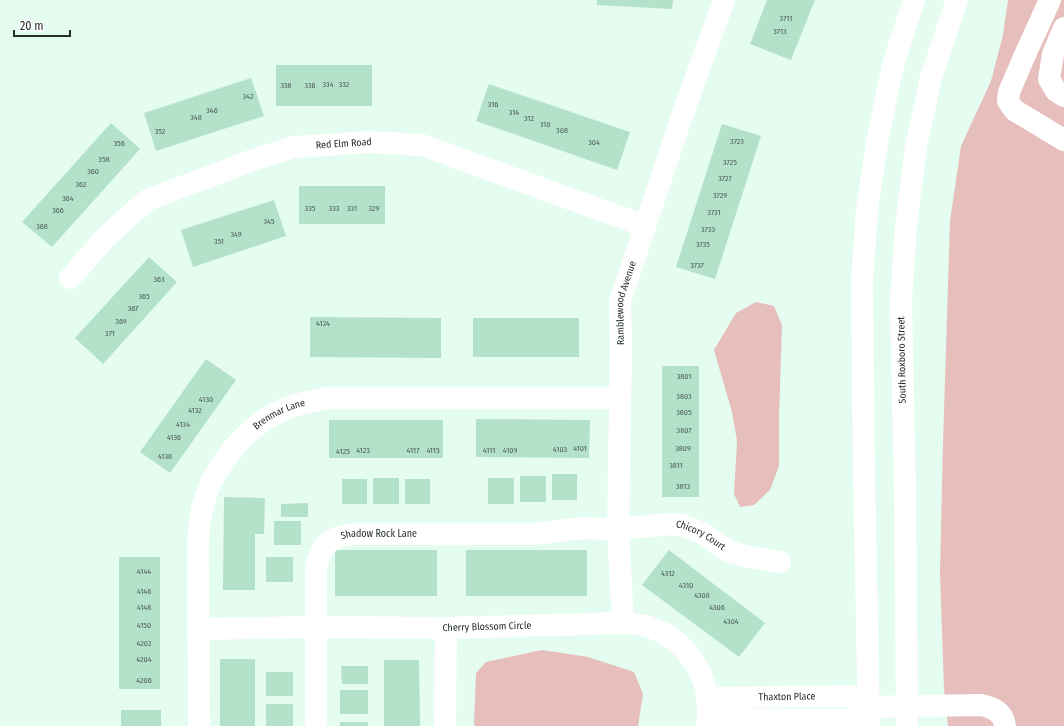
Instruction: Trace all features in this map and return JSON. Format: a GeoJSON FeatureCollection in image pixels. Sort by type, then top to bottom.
{"type":"FeatureCollection","features":[{"type":"Feature","properties":{"kind":"street","name":"Ramblewood Avenue"},"geometry":{"type":"LineString","coordinates":[[623,623],[618,529],[621,347],[620,301],[682,116],[724,0]]}},
{"type":"Feature","properties":{"kind":"street"},"geometry":{"type":"LineString","coordinates":[[866,714],[862,282],[867,209],[878,137],[893,65],[914,0]]}},
{"type":"Feature","properties":{"kind":"street","name":"South Roxboro Street"},"geometry":{"type":"LineString","coordinates":[[907,716],[905,491],[901,301],[906,226],[916,146],[931,78],[957,0]]}},
{"type":"Feature","properties":{"kind":"street"},"geometry":{"type":"LineString","coordinates":[[1050,0],[1009,92],[1008,101],[1014,110],[1064,140]]}},
{"type":"Feature","properties":{"kind":"street"},"geometry":{"type":"LineString","coordinates":[[1064,28],[1053,54],[1050,65],[1049,79],[1056,91],[1064,96]]}},
{"type":"Feature","properties":{"kind":"street"},"geometry":{"type":"LineString","coordinates":[[1024,57],[1050,65]]}},
{"type":"Feature","properties":{"kind":"street","name":"Red Elm Road"},"geometry":{"type":"LineString","coordinates":[[70,278],[106,237],[147,200],[253,160],[294,147],[370,142],[422,145],[645,226]]}},
{"type":"Feature","properties":{"kind":"street","name":"Brenmar Lane"},"geometry":{"type":"LineString","coordinates":[[199,726],[199,524],[203,504],[218,469],[240,440],[257,426],[289,407],[326,398],[619,398]]}},
{"type":"Feature","properties":{"kind":"street","name":"Chicory Court"},"geometry":{"type":"LineString","coordinates":[[618,529],[670,524],[682,525],[704,534],[728,551],[750,558],[780,562]]}},
{"type":"Feature","properties":{"kind":"street","name":"Shadow Rock Lane"},"geometry":{"type":"LineString","coordinates":[[316,726],[316,568],[319,555],[326,544],[337,536],[351,534],[534,534],[582,528],[618,529]]}},
{"type":"Feature","properties":{"kind":"street","name":"Cherry Blossom Circle"},"geometry":{"type":"LineString","coordinates":[[198,629],[316,627],[446,628],[623,623],[643,625],[658,630],[675,641],[684,649],[700,671],[705,683],[708,698],[708,723]]}},
{"type":"Feature","properties":{"kind":"street"},"geometry":{"type":"LineString","coordinates":[[445,726],[446,628]]}},
{"type":"Feature","properties":{"kind":"street","name":"Thaxton Place"},"geometry":{"type":"LineString","coordinates":[[708,698],[851,696],[866,714]]}},
{"type":"Feature","properties":{"kind":"street"},"geometry":{"type":"LineString","coordinates":[[708,723],[850,720],[866,714],[907,716],[981,705],[993,708],[1000,714],[1005,726]]}},
{"type":"Feature","properties":{"kind":"shaded area"},"geometry":{"type":"Polygon","coordinates":[[[1008,0],[1064,0],[1064,726],[948,726],[944,689],[940,573],[950,221],[961,146],[991,81],[1003,35],[1008,0]]]}},
{"type":"Feature","properties":{"kind":"shaded area"},"geometry":{"type":"Polygon","coordinates":[[[756,302],[774,306],[782,325],[779,466],[770,490],[754,505],[740,507],[734,494],[737,441],[732,412],[714,350],[736,313],[756,302]]]}},
{"type":"Feature","properties":{"kind":"shaded area"},"geometry":{"type":"Polygon","coordinates":[[[542,650],[588,657],[634,672],[643,694],[638,726],[475,726],[476,673],[486,662],[542,650]]]}},
{"type":"Feature","properties":{"kind":"building"},"geometry":{"type":"Polygon","coordinates":[[[597,0],[673,0],[672,9],[597,5],[597,0]]]}},
{"type":"Feature","properties":{"kind":"building"},"geometry":{"type":"Polygon","coordinates":[[[767,0],[815,0],[791,60],[750,44],[767,0]]]}},
{"type":"Feature","properties":{"kind":"building"},"geometry":{"type":"Polygon","coordinates":[[[276,65],[372,65],[372,106],[276,106],[276,65]]]}},
{"type":"Feature","properties":{"kind":"building"},"geometry":{"type":"Polygon","coordinates":[[[251,78],[264,116],[156,151],[144,113],[251,78]]]}},
{"type":"Feature","properties":{"kind":"building"},"geometry":{"type":"Polygon","coordinates":[[[489,84],[630,132],[617,170],[476,121],[489,84]]]}},
{"type":"Feature","properties":{"kind":"building"},"geometry":{"type":"Polygon","coordinates":[[[111,123],[140,149],[52,247],[22,222],[111,123]]]}},
{"type":"Feature","properties":{"kind":"building"},"geometry":{"type":"Polygon","coordinates":[[[722,124],[761,136],[715,279],[676,267],[722,124]]]}},
{"type":"Feature","properties":{"kind":"building"},"geometry":{"type":"Polygon","coordinates":[[[299,186],[385,186],[385,224],[299,224],[299,186]]]}},
{"type":"Feature","properties":{"kind":"building"},"geometry":{"type":"Polygon","coordinates":[[[274,200],[286,236],[193,267],[181,230],[274,200]]]}},
{"type":"Feature","properties":{"kind":"building"},"geometry":{"type":"Polygon","coordinates":[[[149,257],[177,282],[103,364],[75,338],[149,257]]]}},
{"type":"Feature","properties":{"kind":"building"},"geometry":{"type":"Polygon","coordinates":[[[310,317],[441,318],[441,358],[310,357],[310,317]]]}},
{"type":"Feature","properties":{"kind":"building"},"geometry":{"type":"Polygon","coordinates":[[[473,318],[579,318],[579,357],[473,357],[473,318]]]}},
{"type":"Feature","properties":{"kind":"building"},"geometry":{"type":"Polygon","coordinates":[[[206,359],[236,380],[170,473],[140,452],[206,359]]]}},
{"type":"Feature","properties":{"kind":"building"},"geometry":{"type":"Polygon","coordinates":[[[662,366],[699,366],[699,497],[662,497],[662,366]]]}},
{"type":"Feature","properties":{"kind":"building"},"geometry":{"type":"Polygon","coordinates":[[[476,419],[590,420],[589,458],[476,457],[476,419]]]}},
{"type":"Feature","properties":{"kind":"building"},"geometry":{"type":"Polygon","coordinates":[[[329,420],[443,420],[443,458],[329,458],[329,420]]]}},
{"type":"Feature","properties":{"kind":"building"},"geometry":{"type":"Polygon","coordinates":[[[552,474],[577,474],[577,500],[552,500],[552,474]]]}},
{"type":"Feature","properties":{"kind":"building"},"geometry":{"type":"Polygon","coordinates":[[[520,476],[546,476],[546,502],[520,502],[520,476]]]}},
{"type":"Feature","properties":{"kind":"building"},"geometry":{"type":"Polygon","coordinates":[[[373,478],[399,478],[399,504],[373,504],[373,478]]]}},
{"type":"Feature","properties":{"kind":"building"},"geometry":{"type":"Polygon","coordinates":[[[488,478],[514,478],[514,504],[488,504],[488,478]]]}},
{"type":"Feature","properties":{"kind":"building"},"geometry":{"type":"Polygon","coordinates":[[[342,479],[367,479],[367,504],[342,504],[342,479]]]}},
{"type":"Feature","properties":{"kind":"building"},"geometry":{"type":"Polygon","coordinates":[[[405,479],[430,479],[430,504],[405,504],[405,479]]]}},
{"type":"Feature","properties":{"kind":"building"},"geometry":{"type":"Polygon","coordinates":[[[224,497],[265,498],[264,534],[255,534],[255,590],[223,590],[224,497]]]}},
{"type":"Feature","properties":{"kind":"building"},"geometry":{"type":"Polygon","coordinates":[[[308,503],[308,517],[281,517],[281,504],[308,503]]]}},
{"type":"Feature","properties":{"kind":"building"},"geometry":{"type":"Polygon","coordinates":[[[274,521],[301,521],[301,545],[274,545],[274,521]]]}},
{"type":"Feature","properties":{"kind":"building"},"geometry":{"type":"Polygon","coordinates":[[[335,550],[437,550],[437,596],[335,596],[335,550]]]}},
{"type":"Feature","properties":{"kind":"building"},"geometry":{"type":"Polygon","coordinates":[[[466,550],[587,550],[587,596],[466,596],[466,550]]]}},
{"type":"Feature","properties":{"kind":"building"},"geometry":{"type":"Polygon","coordinates":[[[669,550],[765,623],[739,657],[642,585],[669,550]]]}},
{"type":"Feature","properties":{"kind":"building"},"geometry":{"type":"Polygon","coordinates":[[[119,557],[160,557],[160,689],[119,689],[119,557]]]}},
{"type":"Feature","properties":{"kind":"building"},"geometry":{"type":"Polygon","coordinates":[[[266,557],[293,557],[293,582],[266,582],[266,557]]]}},
{"type":"Feature","properties":{"kind":"building"},"geometry":{"type":"Polygon","coordinates":[[[220,659],[255,659],[255,726],[220,726],[220,659]]]}},
{"type":"Feature","properties":{"kind":"building"},"geometry":{"type":"Polygon","coordinates":[[[384,660],[419,660],[420,726],[384,726],[384,660]]]}},
{"type":"Feature","properties":{"kind":"building"},"geometry":{"type":"Polygon","coordinates":[[[341,666],[368,666],[368,684],[342,684],[341,666]]]}},
{"type":"Feature","properties":{"kind":"building"},"geometry":{"type":"Polygon","coordinates":[[[266,672],[293,672],[293,696],[266,696],[266,672]]]}},
{"type":"Feature","properties":{"kind":"building"},"geometry":{"type":"Polygon","coordinates":[[[340,690],[368,690],[368,714],[340,714],[340,690]]]}},
{"type":"Feature","properties":{"kind":"building"},"geometry":{"type":"Polygon","coordinates":[[[266,704],[293,704],[293,726],[266,726],[266,704]]]}},
{"type":"Feature","properties":{"kind":"building"},"geometry":{"type":"Polygon","coordinates":[[[121,710],[161,710],[161,726],[121,726],[121,710]]]}},
{"type":"Feature","properties":{"kind":"building"},"geometry":{"type":"Polygon","coordinates":[[[340,722],[368,722],[368,726],[340,726],[340,722]]]}}]}
